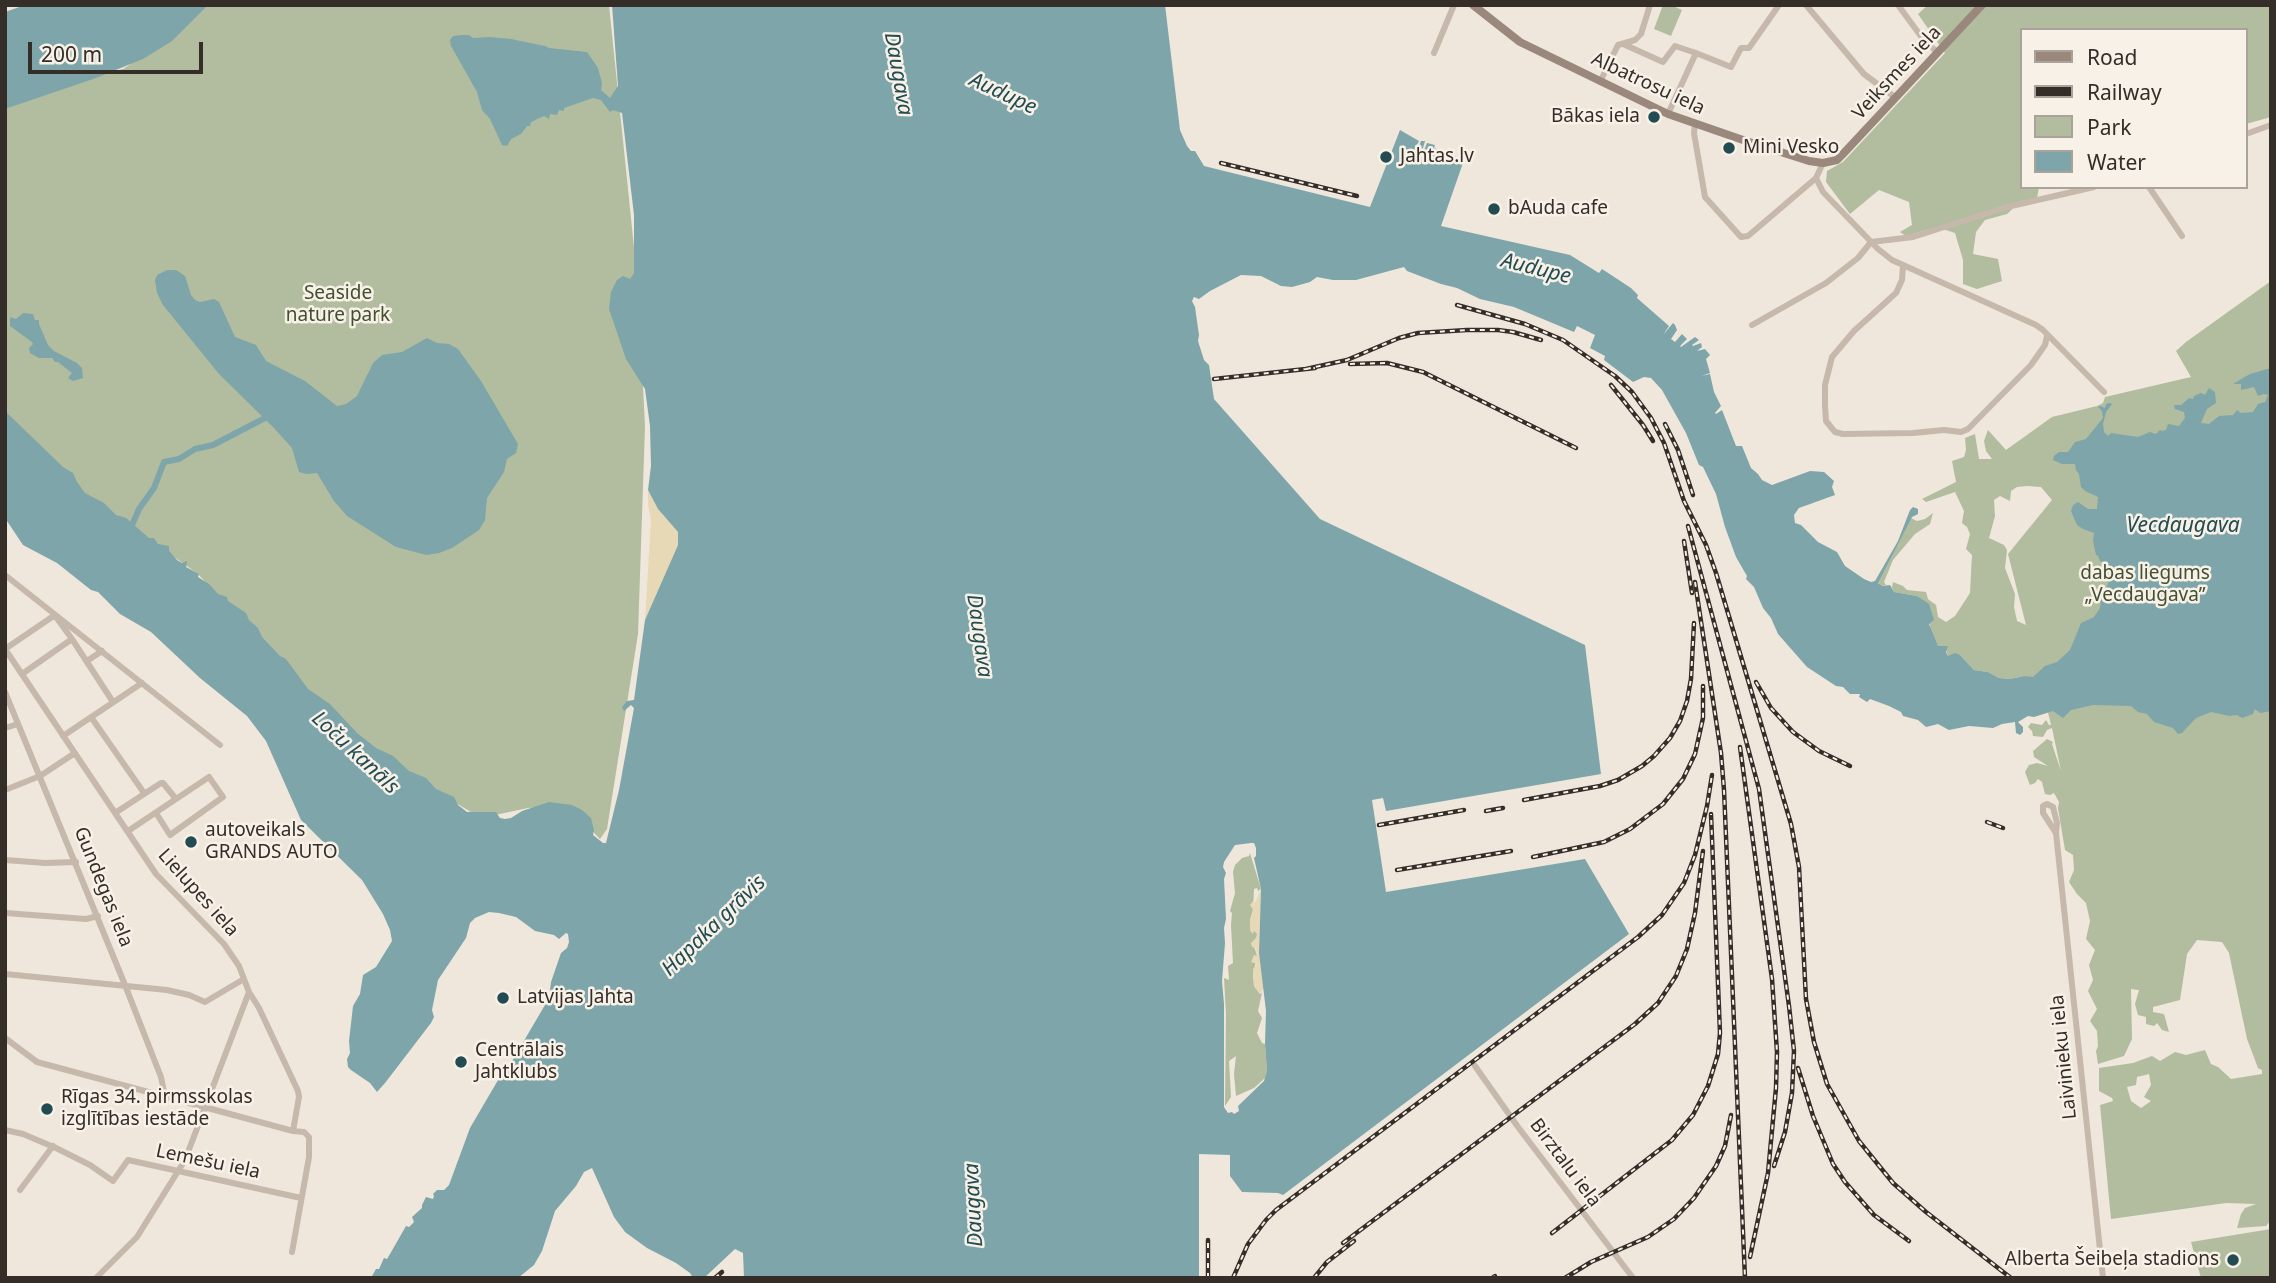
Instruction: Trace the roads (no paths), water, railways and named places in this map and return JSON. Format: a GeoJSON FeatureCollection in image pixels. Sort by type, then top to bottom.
{"type":"FeatureCollection","features":[{"type":"Feature","properties":{"kind":"main road","name":"Albatrosu iela"},"geometry":{"type":"LineString","coordinates":[[1473,5],[1520,42],[1668,114],[1809,161],[1823,163]]}},
{"type":"Feature","properties":{"kind":"main road","name":"Veiksmes iela"},"geometry":{"type":"LineString","coordinates":[[1823,163],[1837,160],[1982,5]]}},
{"type":"Feature","properties":{"kind":"street"},"geometry":{"type":"LineString","coordinates":[[1434,53],[1454,5]]}},
{"type":"Feature","properties":{"kind":"street"},"geometry":{"type":"LineString","coordinates":[[1601,82],[1616,48],[1635,40],[1641,34],[1650,5]]}},
{"type":"Feature","properties":{"kind":"street"},"geometry":{"type":"LineString","coordinates":[[1623,44],[1663,62],[1675,46],[1679,46],[1731,67],[1741,48],[1749,48],[1779,5]]}},
{"type":"Feature","properties":{"kind":"street"},"geometry":{"type":"LineString","coordinates":[[1806,5],[1864,74],[1896,98]]}},
{"type":"Feature","properties":{"kind":"street"},"geometry":{"type":"LineString","coordinates":[[1898,5],[1938,53]]}},
{"type":"Feature","properties":{"kind":"street"},"geometry":{"type":"LineString","coordinates":[[1668,114],[1696,53]]}},
{"type":"Feature","properties":{"kind":"street"},"geometry":{"type":"LineString","coordinates":[[1695,124],[1693,133],[1705,197],[1741,237],[1748,236],[1816,178],[1823,163]]}},
{"type":"Feature","properties":{"kind":"street"},"geometry":{"type":"LineString","coordinates":[[2248,133],[2271,125]]}},
{"type":"Feature","properties":{"kind":"street"},"geometry":{"type":"LineString","coordinates":[[1816,178],[1823,192],[1892,260],[2010,312],[2043,330],[2104,392]]}},
{"type":"Feature","properties":{"kind":"street"},"geometry":{"type":"LineString","coordinates":[[1752,325],[1826,283],[1858,258],[1871,242],[1913,237],[2007,206],[2085,189]]}},
{"type":"Feature","properties":{"kind":"street"},"geometry":{"type":"LineString","coordinates":[[2150,189],[2182,236]]}},
{"type":"Feature","properties":{"kind":"street"},"geometry":{"type":"LineString","coordinates":[[1903,266],[1902,280],[1896,293],[1854,331],[1832,357],[1825,384],[1825,405],[1826,421],[1835,432],[1961,432],[1968,429],[2031,365],[2048,336]]}},
{"type":"Feature","properties":{"kind":"street"},"geometry":{"type":"LineString","coordinates":[[5,575],[220,745]]}},
{"type":"Feature","properties":{"kind":"street"},"geometry":{"type":"LineString","coordinates":[[57,616],[113,702]]}},
{"type":"Feature","properties":{"kind":"street"},"geometry":{"type":"LineString","coordinates":[[6,653],[52,617],[57,616]]}},
{"type":"Feature","properties":{"kind":"street"},"geometry":{"type":"LineString","coordinates":[[22,674],[72,639]]}},
{"type":"Feature","properties":{"kind":"street"},"geometry":{"type":"LineString","coordinates":[[87,661],[102,650]]}},
{"type":"Feature","properties":{"kind":"street","name":"Lielupes iela"},"geometry":{"type":"LineString","coordinates":[[6,653],[164,885],[224,944],[239,966],[298,1091],[293,1131]]}},
{"type":"Feature","properties":{"kind":"street"},"geometry":{"type":"LineString","coordinates":[[63,736],[142,683]]}},
{"type":"Feature","properties":{"kind":"street","name":"Gundegas iela"},"geometry":{"type":"LineString","coordinates":[[5,692],[98,916],[161,1077],[165,1096]]}},
{"type":"Feature","properties":{"kind":"street"},"geometry":{"type":"LineString","coordinates":[[91,717],[144,793]]}},
{"type":"Feature","properties":{"kind":"street"},"geometry":{"type":"LineString","coordinates":[[5,728],[18,724]]}},
{"type":"Feature","properties":{"kind":"street"},"geometry":{"type":"LineString","coordinates":[[5,790],[40,776],[75,753]]}},
{"type":"Feature","properties":{"kind":"street"},"geometry":{"type":"LineString","coordinates":[[128,831],[209,777],[223,797],[170,835],[156,813]]}},
{"type":"Feature","properties":{"kind":"street"},"geometry":{"type":"LineString","coordinates":[[115,813],[161,783],[176,799]]}},
{"type":"Feature","properties":{"kind":"street","name":"Laivinieku iela"},"geometry":{"type":"LineString","coordinates":[[2056,833],[2103,1278]]}},
{"type":"Feature","properties":{"kind":"street"},"geometry":{"type":"LineString","coordinates":[[5,860],[76,862]]}},
{"type":"Feature","properties":{"kind":"street"},"geometry":{"type":"LineString","coordinates":[[5,913],[86,919],[98,916]]}},
{"type":"Feature","properties":{"kind":"street"},"geometry":{"type":"LineString","coordinates":[[5,974],[125,985],[190,995],[205,1002],[244,979]]}},
{"type":"Feature","properties":{"kind":"street"},"geometry":{"type":"LineString","coordinates":[[96,1278],[133,1242],[179,1172],[193,1143],[249,992]]}},
{"type":"Feature","properties":{"kind":"street"},"geometry":{"type":"LineString","coordinates":[[5,1038],[37,1062],[304,1132],[309,1142],[292,1252]]}},
{"type":"Feature","properties":{"kind":"street","name":"Birztalu iela"},"geometry":{"type":"LineString","coordinates":[[1475,1066],[1633,1278]]}},
{"type":"Feature","properties":{"kind":"street"},"geometry":{"type":"LineString","coordinates":[[5,1140],[8,1130]]}},
{"type":"Feature","properties":{"kind":"street","name":"Lemešu iela"},"geometry":{"type":"LineString","coordinates":[[8,1130],[52,1146],[90,1165],[113,1181],[128,1160],[301,1198]]}},
{"type":"Feature","properties":{"kind":"street"},"geometry":{"type":"LineString","coordinates":[[20,1190],[52,1146]]}},
{"type":"Feature","properties":{"kind":"water"},"geometry":{"type":"Polygon","coordinates":[[[25,5],[208,5],[172,41],[143,59],[5,109],[5,12],[25,5]]]}},
{"type":"Feature","properties":{"kind":"water"},"geometry":{"type":"Polygon","coordinates":[[[612,5],[1165,5],[1180,130],[1187,146],[1191,151],[1195,151],[1204,166],[1370,207],[1400,130],[1419,141],[1419,146],[1421,141],[1425,141],[1418,166],[1427,143],[1464,160],[1441,226],[1570,255],[1599,273],[1602,269],[1631,288],[1638,295],[1637,298],[1669,326],[1663,335],[1673,323],[1677,330],[1671,339],[1675,342],[1682,334],[1687,339],[1681,347],[1695,337],[1699,340],[1692,345],[1701,343],[1702,347],[1697,351],[1705,349],[1710,355],[1706,359],[1710,373],[1701,376],[1710,374],[1721,406],[1715,413],[1722,410],[1736,446],[1742,446],[1751,468],[1762,480],[1772,485],[1810,471],[1824,472],[1834,481],[1832,487],[1835,495],[1799,508],[1794,515],[1795,523],[1801,525],[1818,542],[1837,552],[1845,566],[1864,579],[1875,581],[1898,541],[1910,510],[1913,507],[1918,509],[1918,514],[1912,517],[1878,583],[1882,586],[1890,585],[1894,592],[1917,596],[1929,604],[1934,620],[1929,624],[1938,646],[1948,646],[1948,656],[1955,653],[1960,655],[1974,670],[1988,672],[1999,678],[2033,677],[2045,666],[2057,662],[2070,650],[2081,623],[2094,617],[2100,608],[2108,584],[2110,574],[2105,563],[2096,555],[2094,533],[2077,525],[2071,511],[2073,505],[2078,502],[2088,509],[2097,509],[2098,497],[2081,487],[2075,464],[2062,464],[2053,460],[2054,456],[2059,452],[2068,452],[2075,442],[2086,439],[2103,418],[2098,407],[2105,408],[2106,404],[2110,403],[2112,404],[2106,412],[2103,424],[2104,432],[2108,436],[2111,433],[2138,437],[2166,430],[2168,424],[2179,426],[2185,418],[2184,412],[2175,409],[2174,405],[2181,405],[2201,393],[2205,395],[2209,388],[2215,392],[2216,403],[2207,409],[2201,423],[2209,424],[2219,416],[2233,415],[2237,410],[2241,413],[2253,412],[2258,404],[2265,402],[2268,395],[2258,396],[2254,387],[2241,390],[2241,384],[2233,384],[2250,374],[2271,368],[2271,711],[2260,713],[2255,709],[2253,714],[2242,718],[2211,712],[2196,718],[2178,734],[2173,728],[2154,722],[2147,714],[2138,712],[2131,706],[2093,705],[2071,710],[2063,718],[2053,711],[2034,717],[2028,716],[2018,722],[2023,727],[2020,735],[2016,733],[2015,722],[1993,728],[1969,726],[1949,730],[1938,724],[1926,727],[1918,720],[1903,716],[1889,706],[1870,699],[1867,702],[1859,697],[1860,694],[1850,694],[1843,687],[1836,686],[1807,667],[1778,634],[1754,587],[1746,579],[1725,527],[1716,494],[1662,390],[1651,378],[1644,377],[1633,382],[1604,360],[1605,356],[1590,348],[1595,335],[1577,326],[1574,332],[1514,307],[1480,299],[1407,271],[1404,267],[1356,280],[1317,277],[1292,287],[1281,286],[1261,276],[1241,275],[1199,299],[1194,297],[1192,301],[1198,341],[1204,360],[1209,365],[1214,399],[1320,519],[1585,645],[1601,774],[1386,811],[1383,798],[1372,800],[1386,892],[1585,859],[1629,934],[1283,1195],[1242,1192],[1230,1176],[1230,1155],[1199,1154],[1199,1278],[744,1278],[743,1253],[735,1249],[704,1278],[693,1278],[676,1263],[647,1248],[625,1232],[614,1217],[592,1168],[584,1172],[555,1211],[542,1251],[534,1265],[518,1278],[373,1278],[376,1269],[379,1269],[384,1258],[387,1259],[406,1226],[409,1227],[414,1222],[412,1217],[422,1208],[426,1197],[433,1199],[437,1190],[444,1190],[449,1185],[470,1128],[500,1073],[505,1067],[508,1068],[552,993],[551,982],[561,953],[567,948],[568,934],[559,939],[554,935],[535,931],[516,917],[499,913],[489,912],[475,918],[470,923],[466,938],[438,980],[431,1023],[385,1083],[377,1092],[370,1083],[351,1070],[347,1059],[350,1053],[353,1006],[360,994],[363,975],[376,967],[392,941],[383,914],[362,880],[301,820],[266,741],[247,716],[200,678],[151,632],[120,614],[98,592],[91,590],[57,563],[23,545],[5,518],[5,411],[63,467],[73,473],[85,493],[104,503],[116,515],[126,518],[149,538],[154,538],[158,544],[169,546],[169,551],[177,560],[182,563],[187,561],[186,567],[199,574],[198,577],[218,594],[227,597],[228,601],[246,613],[262,637],[286,659],[308,689],[330,704],[357,733],[376,748],[393,756],[409,771],[426,778],[436,789],[454,797],[458,805],[467,812],[496,812],[500,818],[505,819],[549,802],[572,805],[591,818],[593,835],[606,843],[634,708],[631,705],[624,711],[622,707],[627,701],[634,700],[645,620],[678,545],[678,532],[658,509],[648,490],[651,466],[650,426],[645,389],[626,359],[609,309],[611,292],[617,280],[623,276],[630,279],[634,273],[634,215],[622,113],[613,110],[610,112],[601,100],[593,98],[564,108],[564,111],[559,110],[557,115],[550,114],[549,119],[544,116],[531,122],[521,134],[511,139],[507,146],[502,145],[490,119],[482,110],[477,92],[450,40],[453,36],[469,35],[473,38],[511,39],[549,48],[587,52],[598,68],[601,90],[610,98],[618,86],[612,5]],[[1254,843],[1235,845],[1223,867],[1226,873],[1222,981],[1224,1107],[1228,1113],[1234,1114],[1239,1111],[1238,1106],[1264,1081],[1267,1071],[1266,1011],[1259,953],[1261,889],[1254,858],[1254,843]]]}},
{"type":"Feature","properties":{"kind":"water"},"geometry":{"type":"Polygon","coordinates":[[[167,270],[176,270],[185,276],[195,300],[200,302],[214,299],[219,302],[235,337],[256,345],[266,361],[305,381],[337,406],[346,404],[357,396],[373,363],[382,355],[402,352],[427,338],[458,349],[481,381],[518,444],[516,453],[507,459],[504,472],[487,498],[485,520],[479,530],[452,548],[426,555],[396,547],[347,516],[317,473],[299,472],[292,448],[219,374],[163,305],[155,280],[157,275],[167,270]]]}},
{"type":"Feature","properties":{"kind":"water"},"geometry":{"type":"Polygon","coordinates":[[[23,313],[33,314],[35,320],[39,320],[48,345],[77,363],[82,368],[83,378],[73,381],[68,378],[72,373],[52,358],[39,358],[30,353],[32,342],[10,326],[10,317],[16,319],[23,313]]]}},
{"type":"Feature","properties":{"kind":"waterway"},"geometry":{"type":"LineString","coordinates":[[130,530],[139,509],[154,488],[164,462],[179,459],[195,449],[213,445],[265,418]]}},
{"type":"Feature","properties":{"kind":"railway"},"geometry":{"type":"LineString","coordinates":[[1221,163],[1357,196]]}},
{"type":"Feature","properties":{"kind":"railway"},"geometry":{"type":"LineString","coordinates":[[1457,305],[1525,324],[1563,340],[1615,376],[1632,392],[1651,418],[1664,443],[1684,501],[1706,545],[1716,573],[1791,824],[1799,867],[1806,999],[1814,1042],[1827,1084],[1859,1141],[1893,1183],[2011,1278]]}},
{"type":"Feature","properties":{"kind":"railway"},"geometry":{"type":"LineString","coordinates":[[1306,369],[1347,360],[1418,333],[1498,330],[1541,340]]}},
{"type":"Feature","properties":{"kind":"railway"},"geometry":{"type":"LineString","coordinates":[[1350,364],[1387,363],[1423,372],[1576,448]]}},
{"type":"Feature","properties":{"kind":"railway"},"geometry":{"type":"LineString","coordinates":[[1214,379],[1315,368]]}},
{"type":"Feature","properties":{"kind":"railway"},"geometry":{"type":"LineString","coordinates":[[1611,385],[1653,441]]}},
{"type":"Feature","properties":{"kind":"railway"},"geometry":{"type":"LineString","coordinates":[[1665,424],[1678,450],[1693,495]]}},
{"type":"Feature","properties":{"kind":"railway"},"geometry":{"type":"LineString","coordinates":[[1688,526],[1759,789],[1789,1006],[1794,1051],[1792,1093],[1785,1132],[1774,1166]]}},
{"type":"Feature","properties":{"kind":"railway"},"geometry":{"type":"LineString","coordinates":[[1684,541],[1692,593]]}},
{"type":"Feature","properties":{"kind":"railway"},"geometry":{"type":"LineString","coordinates":[[1695,582],[1721,753],[1724,790],[1745,1278]]}},
{"type":"Feature","properties":{"kind":"railway"},"geometry":{"type":"LineString","coordinates":[[1524,800],[1600,786],[1618,780],[1654,756],[1670,738],[1687,701],[1694,623]]}},
{"type":"Feature","properties":{"kind":"railway"},"geometry":{"type":"LineString","coordinates":[[1756,682],[1771,708],[1793,732],[1819,751],[1850,766]]}},
{"type":"Feature","properties":{"kind":"railway"},"geometry":{"type":"LineString","coordinates":[[1533,857],[1604,842],[1630,829],[1663,804],[1683,779],[1695,754],[1703,718],[1703,686]]}},
{"type":"Feature","properties":{"kind":"railway"},"geometry":{"type":"LineString","coordinates":[[1740,747],[1772,979],[1777,1052],[1768,1173],[1750,1257]]}},
{"type":"Feature","properties":{"kind":"railway"},"geometry":{"type":"LineString","coordinates":[[1233,1278],[1248,1244],[1276,1210],[1638,937],[1662,915],[1684,883],[1695,855],[1712,775]]}},
{"type":"Feature","properties":{"kind":"railway"},"geometry":{"type":"LineString","coordinates":[[1486,811],[1503,808]]}},
{"type":"Feature","properties":{"kind":"railway"},"geometry":{"type":"LineString","coordinates":[[1379,825],[1464,810]]}},
{"type":"Feature","properties":{"kind":"railway"},"geometry":{"type":"LineString","coordinates":[[1552,1233],[1672,1140],[1693,1115],[1708,1086],[1718,1054],[1720,1033],[1711,814]]}},
{"type":"Feature","properties":{"kind":"railway"},"geometry":{"type":"LineString","coordinates":[[1987,822],[2003,828]]}},
{"type":"Feature","properties":{"kind":"railway"},"geometry":{"type":"LineString","coordinates":[[1397,870],[1511,851]]}},
{"type":"Feature","properties":{"kind":"railway"},"geometry":{"type":"LineString","coordinates":[[1343,1243],[1635,1024],[1658,1003],[1676,976],[1687,949],[1703,851]]}},
{"type":"Feature","properties":{"kind":"railway"},"geometry":{"type":"LineString","coordinates":[[1798,1068],[1813,1116],[1833,1164],[1874,1215],[1909,1241]]}},
{"type":"Feature","properties":{"kind":"railway"},"geometry":{"type":"LineString","coordinates":[[1565,1278],[1591,1262],[1648,1237],[1674,1219],[1694,1198],[1716,1166],[1725,1146],[1731,1115]]}},
{"type":"Feature","properties":{"kind":"railway"},"geometry":{"type":"LineString","coordinates":[[1208,1240],[1208,1278]]}},
{"type":"Feature","properties":{"kind":"railway"},"geometry":{"type":"LineString","coordinates":[[1314,1278],[1327,1262],[1354,1241]]}},
{"type":"Feature","properties":{"kind":"railway"},"geometry":{"type":"LineString","coordinates":[[715,1278],[722,1272]]}},
{"type":"Feature","properties":{"kind":"place","name":"Bākas iela"},"geometry":{"type":"Point","coordinates":[1654,117]}},
{"type":"Feature","properties":{"kind":"place","name":"Mini Vesko"},"geometry":{"type":"Point","coordinates":[1729,148]}},
{"type":"Feature","properties":{"kind":"place","name":"Jahtas.lv"},"geometry":{"type":"Point","coordinates":[1386,157]}},
{"type":"Feature","properties":{"kind":"place","name":"bAuda cafe"},"geometry":{"type":"Point","coordinates":[1494,209]}},
{"type":"Feature","properties":{"kind":"place","name":"autoveikals GRANDS AUTO"},"geometry":{"type":"Point","coordinates":[191,842]}},
{"type":"Feature","properties":{"kind":"place","name":"Latvijas Jahta"},"geometry":{"type":"Point","coordinates":[503,998]}},
{"type":"Feature","properties":{"kind":"place","name":"Centrālais Jahtklubs"},"geometry":{"type":"Point","coordinates":[461,1062]}},
{"type":"Feature","properties":{"kind":"place","name":"Rīgas 34. pirmsskolas izglītības iestāde"},"geometry":{"type":"Point","coordinates":[47,1109]}},
{"type":"Feature","properties":{"kind":"place","name":"Alberta Šeibeļa stadions"},"geometry":{"type":"Point","coordinates":[2233,1260]}},
{"type":"Feature","properties":{"kind":"water label","name":"Daugava"},"geometry":{"type":"Point","coordinates":[898,74]}},
{"type":"Feature","properties":{"kind":"water label","name":"Audupe"},"geometry":{"type":"Point","coordinates":[1003,94]}},
{"type":"Feature","properties":{"kind":"water label","name":"Audupe"},"geometry":{"type":"Point","coordinates":[1536,269]}},
{"type":"Feature","properties":{"kind":"water label","name":"Vecdaugava"},"geometry":{"type":"Point","coordinates":[2183,526]}},
{"type":"Feature","properties":{"kind":"water label","name":"Daugava"},"geometry":{"type":"Point","coordinates":[979,636]}},
{"type":"Feature","properties":{"kind":"water label","name":"Loču kanāls"},"geometry":{"type":"Point","coordinates":[355,753]}},
{"type":"Feature","properties":{"kind":"water label","name":"Hapaka grāvis"},"geometry":{"type":"Point","coordinates":[714,926]}},
{"type":"Feature","properties":{"kind":"water label","name":"Daugava"},"geometry":{"type":"Point","coordinates":[974,1205]}},
{"type":"Feature","properties":{"kind":"park label","name":"Seaside nature park"},"geometry":{"type":"Point","coordinates":[338,305]}},
{"type":"Feature","properties":{"kind":"park label","name":"dabas liegums „Vecdaugava”"},"geometry":{"type":"Point","coordinates":[2145,585]}}]}
